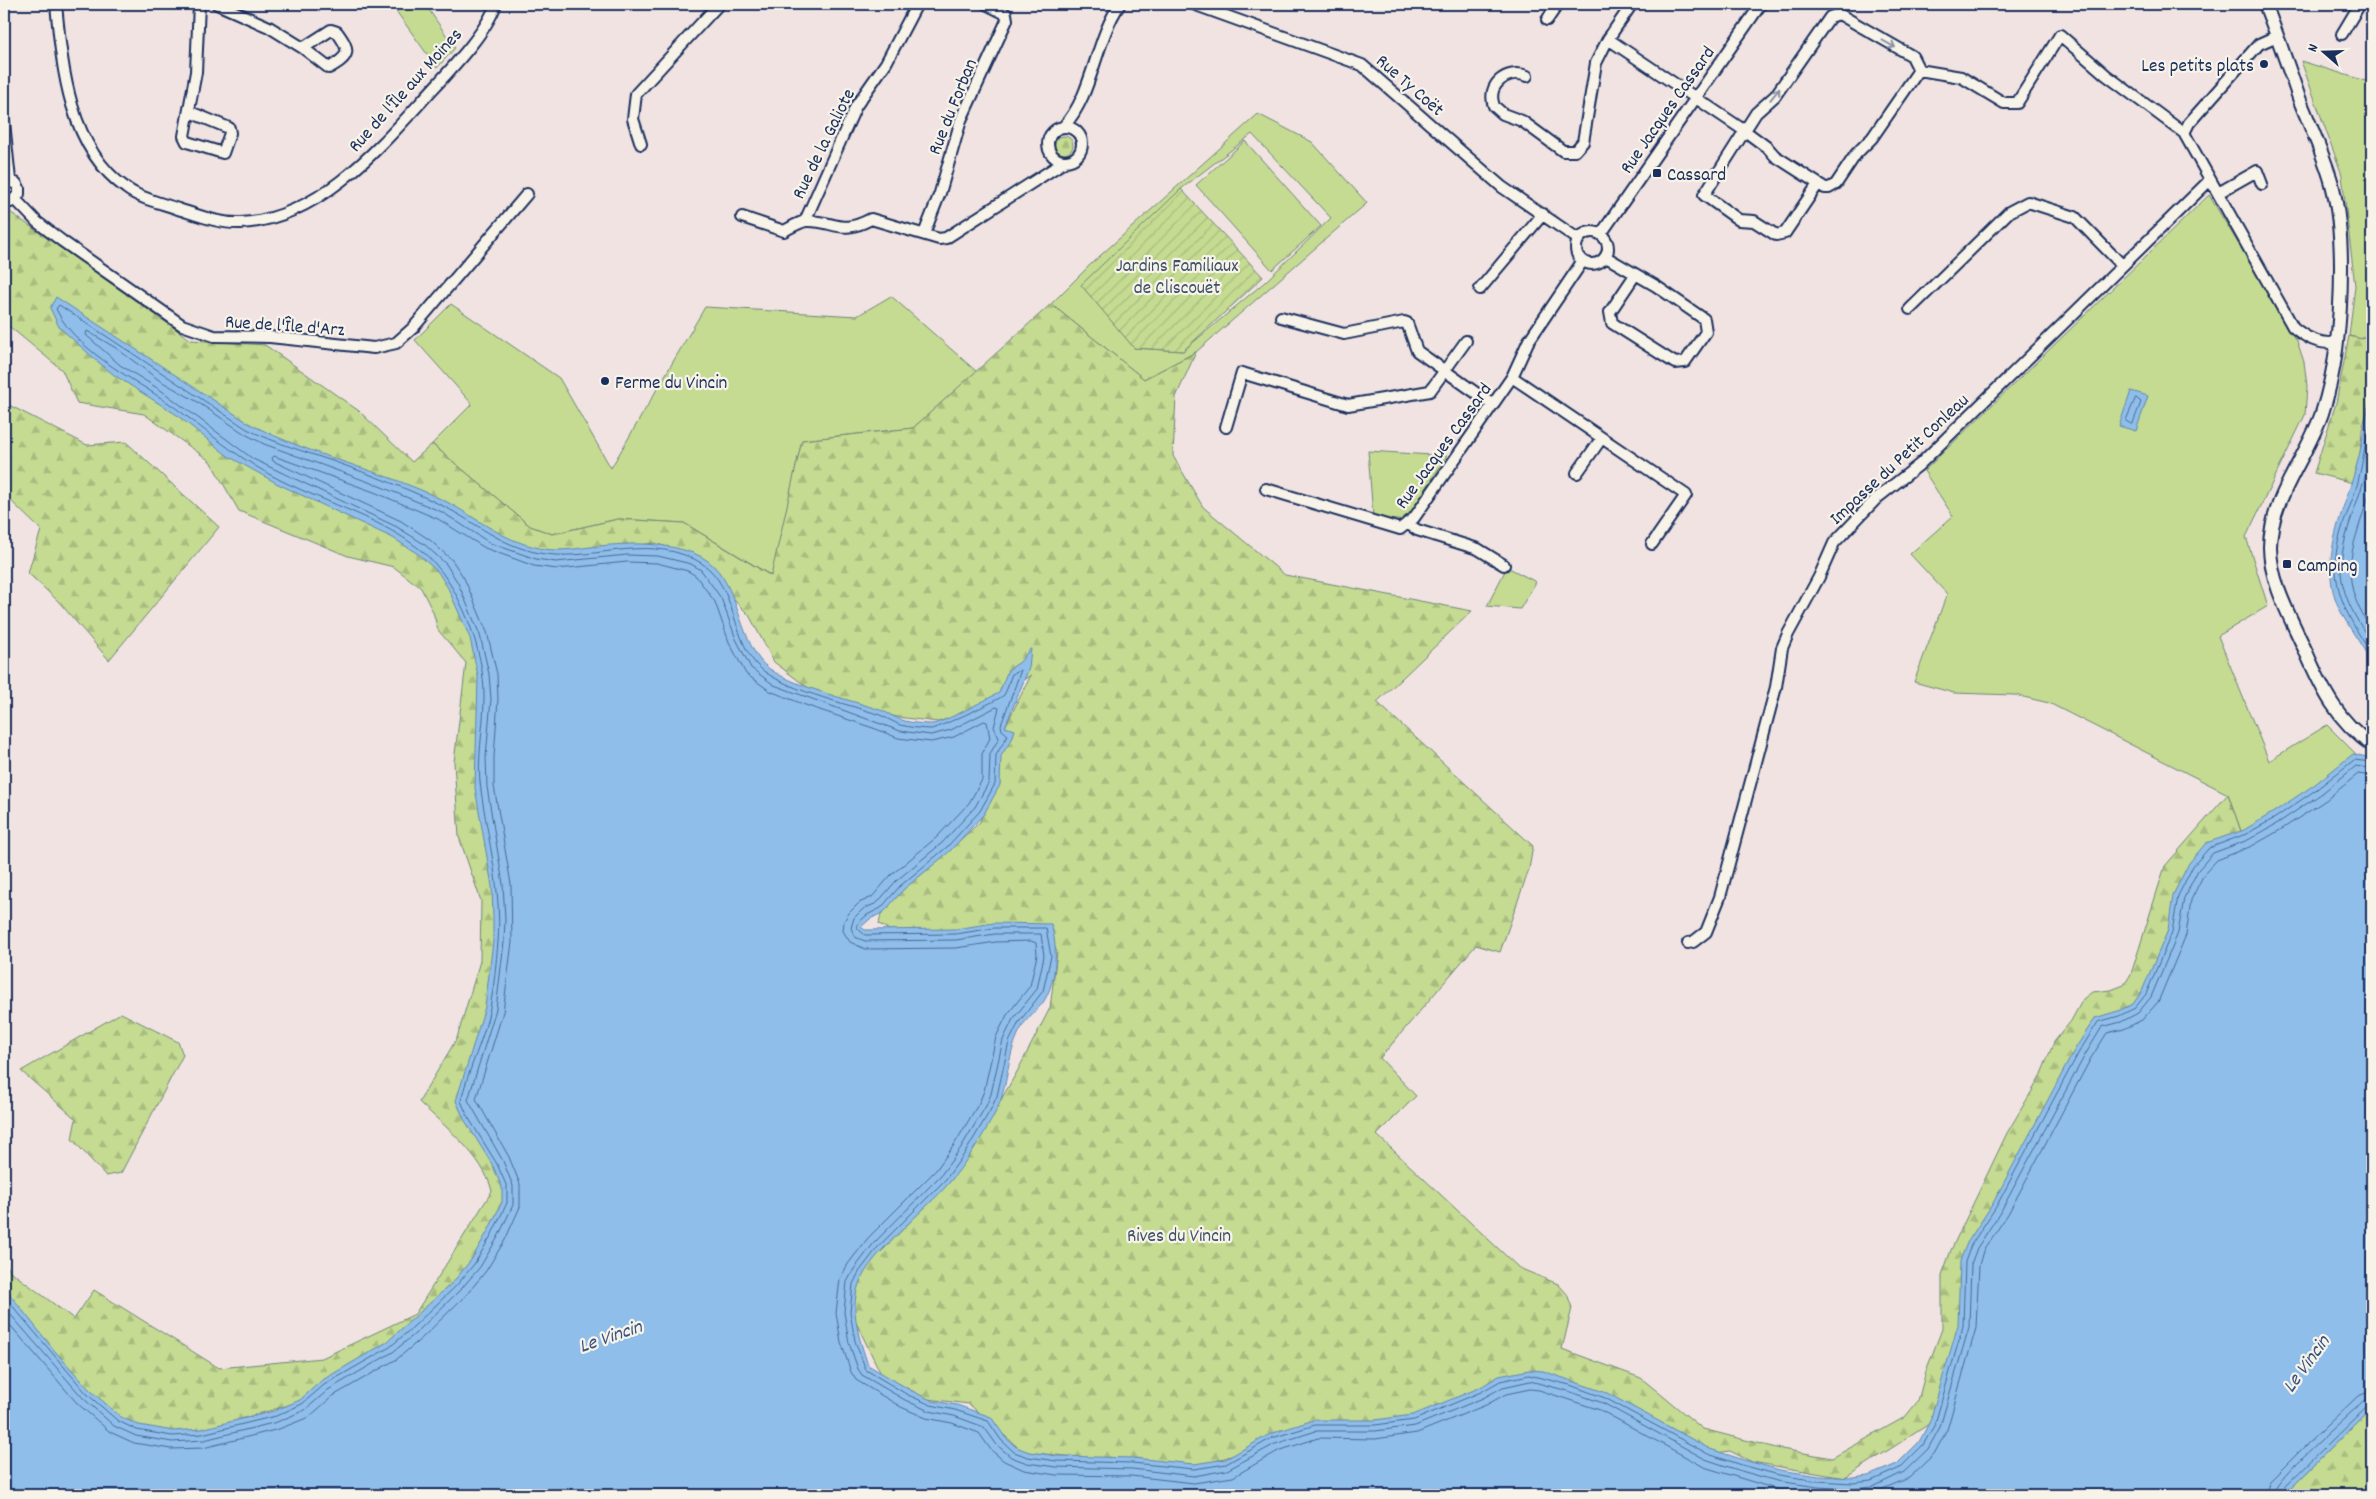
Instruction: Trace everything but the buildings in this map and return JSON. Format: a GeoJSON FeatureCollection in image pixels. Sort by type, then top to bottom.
{"type":"FeatureCollection","features":[{"type":"Feature","properties":{"kind":"street","name":"Rue de l'Île aux Moines"},"geometry":{"type":"LineString","coordinates":[[56,4],[61,54],[69,95],[84,134],[105,170],[127,190],[211,220],[239,223],[264,219],[300,206],[336,184],[358,167],[405,120],[453,65],[491,17],[496,4]]}},
{"type":"Feature","properties":{"kind":"street"},"geometry":{"type":"LineString","coordinates":[[190,112],[229,128],[230,133],[223,153],[185,139],[196,72],[199,4]]}},
{"type":"Feature","properties":{"kind":"street"},"geometry":{"type":"LineString","coordinates":[[217,4],[269,27],[303,48]]}},
{"type":"Feature","properties":{"kind":"street"},"geometry":{"type":"LineString","coordinates":[[641,144],[633,119],[636,94],[719,4]]}},
{"type":"Feature","properties":{"kind":"street","name":"Rue de la Galiote"},"geometry":{"type":"LineString","coordinates":[[805,221],[856,106],[886,63],[917,4]]}},
{"type":"Feature","properties":{"kind":"street","name":"Rue du Forban"},"geometry":{"type":"LineString","coordinates":[[924,234],[940,193],[961,120],[1007,20],[1006,14],[986,4]]}},
{"type":"Feature","properties":{"kind":"street"},"geometry":{"type":"LineString","coordinates":[[1107,27],[1111,4]]}},
{"type":"Feature","properties":{"kind":"street"},"geometry":{"type":"LineString","coordinates":[[1064,126],[1080,100],[1107,27],[1120,4]]}},
{"type":"Feature","properties":{"kind":"street","name":"Rue Ty Coët"},"geometry":{"type":"LineString","coordinates":[[1197,4],[1362,65],[1502,187],[1578,240]]}},
{"type":"Feature","properties":{"kind":"street"},"geometry":{"type":"LineString","coordinates":[[1547,20],[1558,4]]}},
{"type":"Feature","properties":{"kind":"street"},"geometry":{"type":"LineString","coordinates":[[1527,76],[1514,73],[1502,78],[1493,90],[1492,101],[1494,106],[1502,114],[1522,121],[1563,151],[1575,151],[1582,142],[1596,63],[1608,39],[1632,4]]}},
{"type":"Feature","properties":{"kind":"street","name":"Rue Jacques Cassard"},"geometry":{"type":"LineString","coordinates":[[1601,234],[1761,4]]}},
{"type":"Feature","properties":{"kind":"street"},"geometry":{"type":"LineString","coordinates":[[2265,4],[2331,182],[2335,196],[2341,242],[2336,343],[2322,413],[2277,512],[2271,537],[2271,553],[2281,592],[2319,682],[2337,712],[2360,736],[2372,745]]}},
{"type":"Feature","properties":{"kind":"street"},"geometry":{"type":"LineString","coordinates":[[2342,34],[2360,4]]}},
{"type":"Feature","properties":{"kind":"street"},"geometry":{"type":"LineString","coordinates":[[1818,184],[1785,233],[1781,235],[1776,235],[1754,221],[1738,220],[1706,198],[1704,191],[1756,113],[1775,96],[1830,17],[1836,14],[1912,56],[1919,70]]}},
{"type":"Feature","properties":{"kind":"street"},"geometry":{"type":"LineString","coordinates":[[1919,70],[1960,78],[2004,103],[2017,103],[2060,36],[2106,74],[2184,133],[2293,327],[2305,337],[2315,341],[2336,343]]}},
{"type":"Feature","properties":{"kind":"street"},"geometry":{"type":"LineString","coordinates":[[2184,133],[2189,123],[2259,44],[2277,36]]}},
{"type":"Feature","properties":{"kind":"street"},"geometry":{"type":"LineString","coordinates":[[1608,39],[1745,131],[1768,148],[1775,156],[1818,184],[1829,188],[1836,184],[1856,154],[1872,138],[1919,70]]}},
{"type":"Feature","properties":{"kind":"street"},"geometry":{"type":"LineString","coordinates":[[1050,154],[1056,160],[1064,162],[1070,161],[1079,155],[1082,144],[1078,126],[1080,100]]}},
{"type":"Feature","properties":{"kind":"street"},"geometry":{"type":"LineString","coordinates":[[4,122],[7,181],[16,182],[19,188],[16,200],[10,202],[4,200]]}},
{"type":"Feature","properties":{"kind":"street"},"geometry":{"type":"LineString","coordinates":[[1038,179],[1049,164],[1048,138],[1055,130],[1064,126],[1070,127],[1079,134]]}},
{"type":"Feature","properties":{"kind":"street"},"geometry":{"type":"LineString","coordinates":[[742,217],[784,231],[805,221],[845,228],[857,227],[872,219],[939,239],[946,238],[1047,175],[1064,162]]}},
{"type":"Feature","properties":{"kind":"street"},"geometry":{"type":"LineString","coordinates":[[2218,193],[2257,171],[2262,184]]}},
{"type":"Feature","properties":{"kind":"street","name":"Impasse du Petit Conleau"},"geometry":{"type":"LineString","coordinates":[[1688,942],[1699,938],[1710,924],[1743,816],[1776,687],[1782,648],[1834,543],[1877,498],[1919,465],[2121,264],[2210,180]]}},
{"type":"Feature","properties":{"kind":"street","name":"Rue de l'Île d'Arz"},"geometry":{"type":"LineString","coordinates":[[16,200],[37,222],[182,325],[214,336],[270,336],[374,348],[396,343],[414,328],[527,194]]}},
{"type":"Feature","properties":{"kind":"street"},"geometry":{"type":"LineString","coordinates":[[1910,309],[2009,212],[2028,202],[2074,217],[2121,264]]}},
{"type":"Feature","properties":{"kind":"street"},"geometry":{"type":"LineString","coordinates":[[1480,289],[1543,214]]}},
{"type":"Feature","properties":{"kind":"street"},"geometry":{"type":"LineString","coordinates":[[1589,232],[1601,234],[1608,242],[1606,257],[1595,265],[1582,262],[1576,251],[1578,240],[1589,232]]}},
{"type":"Feature","properties":{"kind":"street"},"geometry":{"type":"LineString","coordinates":[[1606,257],[1656,286],[1704,319],[1706,332],[1685,362],[1675,363],[1612,323],[1610,312],[1635,275]]}},
{"type":"Feature","properties":{"kind":"street","name":"Rue Jacques Cassard"},"geometry":{"type":"LineString","coordinates":[[1266,489],[1400,528],[1414,518],[1512,377],[1528,342],[1582,262]]}},
{"type":"Feature","properties":{"kind":"street"},"geometry":{"type":"LineString","coordinates":[[1281,317],[1344,334],[1404,322],[1407,323],[1417,351],[1493,405]]}},
{"type":"Feature","properties":{"kind":"street"},"geometry":{"type":"LineString","coordinates":[[1226,427],[1242,373],[1348,405],[1430,391],[1466,341]]}},
{"type":"Feature","properties":{"kind":"street"},"geometry":{"type":"LineString","coordinates":[[1512,377],[1686,495],[1652,544]]}},
{"type":"Feature","properties":{"kind":"street"},"geometry":{"type":"LineString","coordinates":[[1577,473],[1601,439]]}},
{"type":"Feature","properties":{"kind":"street"},"geometry":{"type":"LineString","coordinates":[[1407,523],[1417,530],[1478,549],[1504,565]]}},
{"type":"Feature","properties":{"kind":"green space"},"geometry":{"type":"Polygon","coordinates":[[[391,4],[425,4],[455,48],[437,68],[391,4]]]}},
{"type":"Feature","properties":{"kind":"green space"},"geometry":{"type":"Polygon","coordinates":[[[2301,61],[2372,83],[2372,327],[2362,339],[2349,336],[2355,286],[2342,175],[2301,61]]]}},
{"type":"Feature","properties":{"kind":"green space"},"geometry":{"type":"Polygon","coordinates":[[[1258,114],[1312,142],[1367,203],[1196,352],[1144,379],[1051,304],[1092,263],[1258,114]],[[1252,134],[1181,189],[1134,348],[1183,351],[1266,281],[1331,218],[1252,134]]]}},
{"type":"Feature","properties":{"kind":"green space"},"geometry":{"type":"Polygon","coordinates":[[[1060,136],[1068,136],[1073,141],[1071,152],[1060,154],[1055,149],[1055,141],[1060,136]]]}},
{"type":"Feature","properties":{"kind":"green space"},"geometry":{"type":"Polygon","coordinates":[[[1245,141],[1321,226],[1272,270],[1196,185],[1245,141]]]}},
{"type":"Feature","properties":{"kind":"green space","name":"Rives du Vincin"},"geometry":{"type":"Polygon","coordinates":[[[4,168],[10,212],[191,340],[265,345],[359,411],[412,462],[432,444],[530,526],[552,534],[618,519],[684,523],[771,576],[802,440],[913,428],[1051,304],[1144,379],[1196,352],[1176,397],[1173,456],[1203,507],[1285,575],[1472,611],[1377,702],[1533,846],[1529,869],[1500,952],[1476,945],[1380,1058],[1416,1096],[1377,1135],[1519,1268],[1558,1284],[1567,1294],[1572,1308],[1562,1349],[1641,1378],[1703,1429],[1776,1448],[1832,1458],[1905,1417],[1918,1401],[1926,1371],[1942,1329],[1942,1275],[1951,1250],[2007,1133],[2039,1079],[2054,1042],[2071,1021],[2083,999],[2092,992],[2111,990],[2124,985],[2131,974],[2165,866],[2228,794],[2244,840],[2160,966],[1937,1419],[1845,1478],[1752,1462],[1730,1451],[1709,1454],[1407,1427],[1320,1432],[1280,1430],[1257,1448],[1192,1468],[1023,1452],[969,1404],[927,1399],[881,1374],[848,1306],[853,1277],[884,1249],[938,1193],[985,1128],[1050,1008],[1057,952],[1051,940],[911,943],[879,924],[883,904],[927,870],[980,822],[1002,733],[1031,675],[979,708],[938,722],[897,717],[851,706],[807,687],[774,662],[749,615],[708,574],[708,561],[655,543],[604,549],[547,559],[433,553],[476,616],[524,1240],[327,1394],[241,1419],[196,1442],[135,1444],[4,1317],[4,1260],[10,1271],[74,1319],[94,1290],[219,1368],[322,1358],[415,1314],[492,1191],[480,1165],[472,1154],[462,1142],[419,1102],[457,1038],[480,961],[481,901],[459,837],[454,762],[466,663],[438,630],[433,612],[421,588],[394,567],[348,556],[239,511],[210,461],[144,414],[77,403],[62,370],[4,322],[4,168]]]}},
{"type":"Feature","properties":{"kind":"green space","name":"Jardins Familiaux de Cliscouët"},"geometry":{"type":"Polygon","coordinates":[[[1181,189],[1263,277],[1183,351],[1134,348],[1081,285],[1181,189]]]}},
{"type":"Feature","properties":{"kind":"green space"},"geometry":{"type":"Polygon","coordinates":[[[2209,195],[2297,341],[2304,362],[2307,386],[2305,415],[2246,537],[2268,606],[2218,636],[2269,761],[2327,725],[2358,756],[2244,840],[2228,794],[2049,703],[2015,695],[1954,693],[1914,682],[1947,594],[1910,554],[1953,516],[1924,471],[2209,195]]]}},
{"type":"Feature","properties":{"kind":"green space"},"geometry":{"type":"Polygon","coordinates":[[[891,296],[977,372],[913,428],[802,440],[772,576],[684,523],[618,519],[552,534],[530,526],[432,444],[472,404],[415,340],[451,304],[559,378],[611,468],[705,307],[857,316],[891,296]]]}},
{"type":"Feature","properties":{"kind":"green space"},"geometry":{"type":"Polygon","coordinates":[[[2372,327],[2372,393],[2362,430],[2360,455],[2353,483],[2314,473],[2336,403],[2349,336],[2362,339],[2372,327]]]}},
{"type":"Feature","properties":{"kind":"green space"},"geometry":{"type":"Polygon","coordinates":[[[5,403],[87,445],[126,442],[219,527],[109,660],[59,602],[28,573],[41,530],[7,497],[4,498],[5,403]]]}},
{"type":"Feature","properties":{"kind":"green space"},"geometry":{"type":"Polygon","coordinates":[[[1368,451],[1447,456],[1405,521],[1373,517],[1368,451]]]}},
{"type":"Feature","properties":{"kind":"green space"},"geometry":{"type":"Polygon","coordinates":[[[1507,567],[1536,582],[1520,609],[1487,606],[1507,567]]]}},
{"type":"Feature","properties":{"kind":"green space"},"geometry":{"type":"Polygon","coordinates":[[[121,1013],[178,1042],[183,1055],[121,1173],[106,1176],[72,1139],[76,1119],[21,1071],[121,1013]]]}},
{"type":"Feature","properties":{"kind":"green space"},"geometry":{"type":"Polygon","coordinates":[[[2372,1407],[2372,1495],[2283,1495],[2372,1407]]]}},
{"type":"Feature","properties":{"kind":"water","name":"Le Vincin"},"geometry":{"type":"Polygon","coordinates":[[[56,297],[250,424],[298,446],[423,491],[447,502],[513,540],[552,550],[642,544],[668,546],[693,553],[708,561],[719,572],[734,600],[745,632],[760,660],[769,669],[799,684],[883,711],[905,721],[932,724],[999,693],[1008,670],[1020,662],[1031,648],[1029,668],[1005,727],[1015,730],[1012,739],[1001,756],[1000,785],[984,814],[950,851],[903,890],[884,912],[870,919],[861,927],[865,930],[956,929],[994,923],[1051,924],[1055,943],[1052,983],[1044,1001],[1024,1023],[1014,1043],[999,1105],[971,1153],[949,1183],[874,1259],[859,1284],[855,1304],[857,1325],[868,1365],[910,1390],[933,1401],[957,1405],[991,1417],[1005,1437],[1016,1447],[1029,1452],[1058,1456],[1133,1458],[1194,1464],[1226,1459],[1270,1434],[1314,1420],[1375,1420],[1413,1415],[1479,1388],[1499,1376],[1529,1370],[1543,1371],[1607,1393],[1710,1449],[1780,1470],[1819,1476],[1853,1478],[1868,1476],[1897,1464],[1919,1442],[1930,1421],[1958,1325],[1960,1261],[1967,1243],[1992,1205],[2075,1049],[2095,1018],[2133,1004],[2142,991],[2168,930],[2173,895],[2189,863],[2206,843],[2244,830],[2314,785],[2353,754],[2372,758],[2372,1407],[2283,1495],[4,1495],[4,1287],[54,1350],[90,1390],[121,1417],[139,1425],[173,1431],[201,1429],[274,1411],[300,1400],[321,1381],[387,1342],[453,1282],[471,1260],[502,1202],[502,1188],[493,1166],[464,1119],[456,1101],[485,1007],[493,941],[493,919],[492,886],[475,788],[478,676],[470,638],[448,588],[438,572],[418,554],[393,538],[278,484],[228,456],[177,415],[114,375],[59,327],[50,308],[56,297]]]}},
{"type":"Feature","properties":{"kind":"water"},"geometry":{"type":"Polygon","coordinates":[[[2131,391],[2148,396],[2136,431],[2119,426],[2131,391]]]}},
{"type":"Feature","properties":{"kind":"water"},"geometry":{"type":"Polygon","coordinates":[[[2372,393],[2372,664],[2336,601],[2331,565],[2336,530],[2358,460],[2372,393]]]}},
{"type":"Feature","properties":{"kind":"place","name":"Les petits plats"},"geometry":{"type":"Point","coordinates":[2264,64]}},
{"type":"Feature","properties":{"kind":"place","name":"Cassard"},"geometry":{"type":"Point","coordinates":[1657,173]}},
{"type":"Feature","properties":{"kind":"place","name":"Ferme du Vincin"},"geometry":{"type":"Point","coordinates":[605,381]}},
{"type":"Feature","properties":{"kind":"place","name":"Camping"},"geometry":{"type":"Point","coordinates":[2287,564]}}]}
